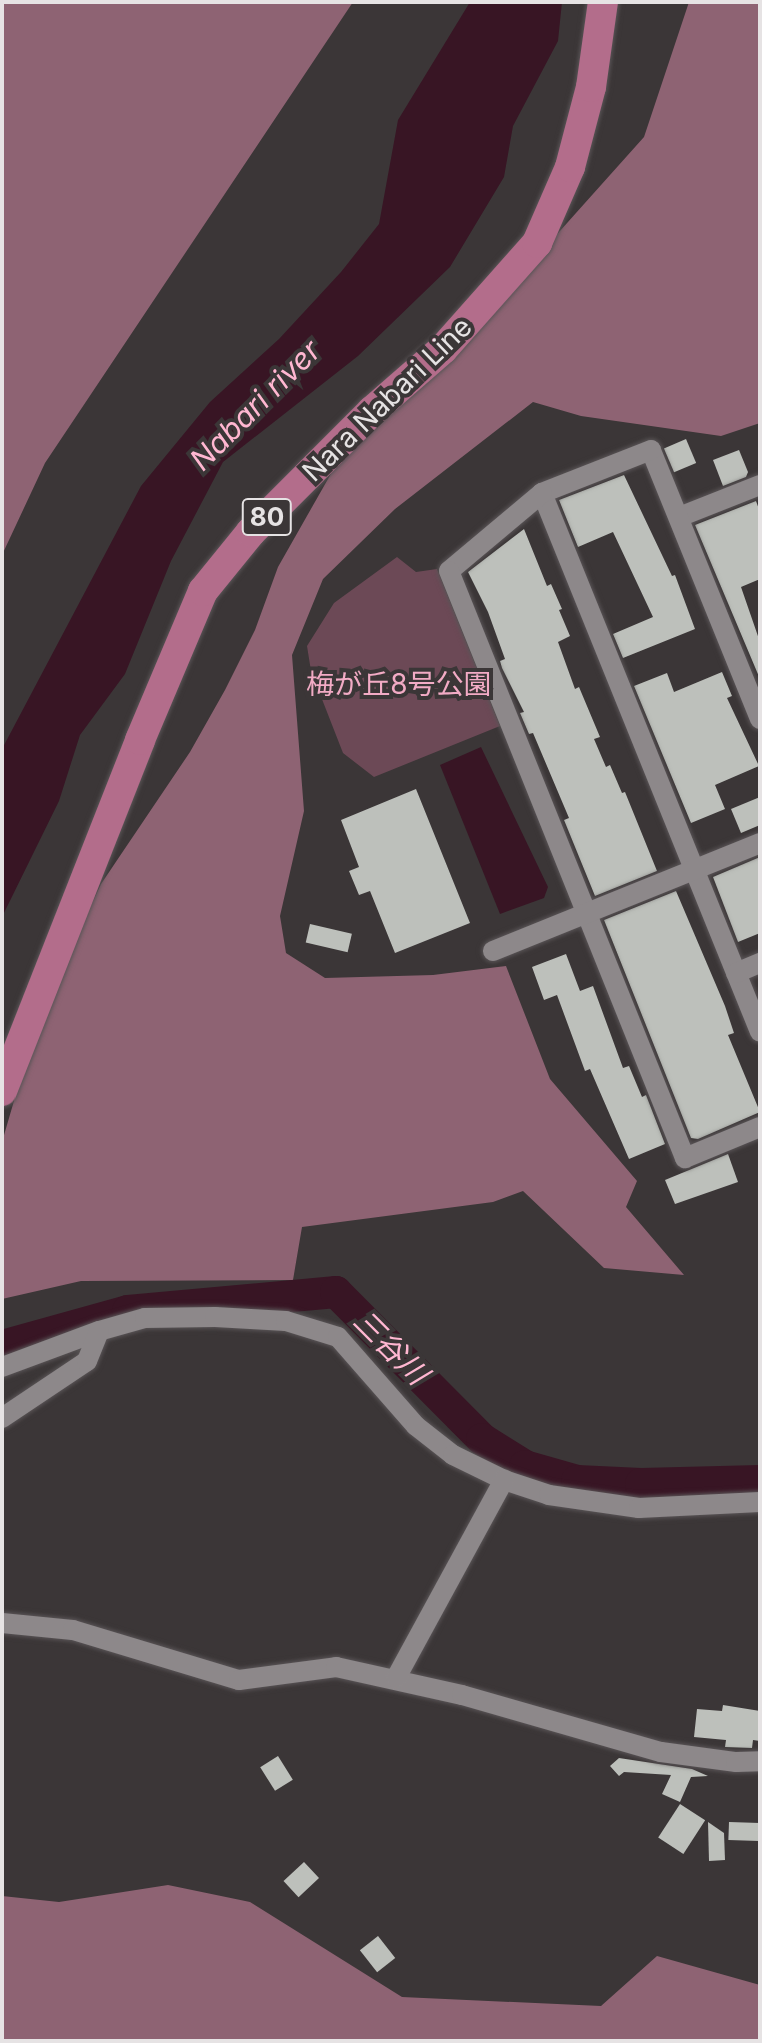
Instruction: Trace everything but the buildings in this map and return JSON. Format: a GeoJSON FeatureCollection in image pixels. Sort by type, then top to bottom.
{"type":"FeatureCollection","features":[{"type":"Feature","properties":{"kind":"main road","name":"Nara Nabari Line"},"geometry":{"type":"LineString","coordinates":[[2,1091],[140,740],[203,591],[251,532],[372,411],[443,349],[537,243],[570,167],[591,87],[603,2]]}},
{"type":"Feature","properties":{"kind":"street"},"geometry":{"type":"LineString","coordinates":[[760,719],[651,450],[542,493],[449,571],[685,1158],[760,1127]]}},
{"type":"Feature","properties":{"kind":"street"},"geometry":{"type":"LineString","coordinates":[[679,517],[760,485]]}},
{"type":"Feature","properties":{"kind":"street"},"geometry":{"type":"LineString","coordinates":[[542,493],[760,1032]]}},
{"type":"Feature","properties":{"kind":"street"},"geometry":{"type":"LineString","coordinates":[[493,951],[760,843]]}},
{"type":"Feature","properties":{"kind":"street"},"geometry":{"type":"LineString","coordinates":[[736,973],[760,963]]}},
{"type":"Feature","properties":{"kind":"street"},"geometry":{"type":"LineString","coordinates":[[2,1367],[99,1331],[145,1318],[215,1317],[286,1321],[338,1337],[416,1426],[453,1455],[504,1480],[549,1495],[639,1508],[760,1502]]}},
{"type":"Feature","properties":{"kind":"street"},"geometry":{"type":"LineString","coordinates":[[2,1418],[87,1361],[99,1331]]}},
{"type":"Feature","properties":{"kind":"street"},"geometry":{"type":"LineString","coordinates":[[396,1678],[504,1480]]}},
{"type":"Feature","properties":{"kind":"street"},"geometry":{"type":"LineString","coordinates":[[2,1623],[73,1630],[239,1680],[336,1667],[396,1678],[661,1752],[736,1762],[760,1761]]}},
{"type":"Feature","properties":{"kind":"green space","name":"梅が丘8号公園"},"geometry":{"type":"Polygon","coordinates":[[[397,557],[416,572],[437,569],[500,726],[374,777],[343,753],[311,671],[307,646],[334,603],[397,557]]]}},
{"type":"Feature","properties":{"kind":"shaded area"},"geometry":{"type":"Polygon","coordinates":[[[2,2],[353,2],[45,463],[2,555],[2,2]]]}},
{"type":"Feature","properties":{"kind":"shaded area"},"geometry":{"type":"Polygon","coordinates":[[[689,2],[760,2],[760,423],[721,436],[581,416],[533,402],[395,509],[323,579],[292,655],[304,811],[280,916],[286,953],[325,978],[433,975],[506,966],[550,1079],[637,1181],[626,1207],[684,1275],[604,1268],[523,1191],[493,1202],[302,1227],[293,1280],[81,1281],[2,1299],[2,1142],[37,1022],[101,884],[190,752],[225,690],[255,630],[278,567],[345,449],[508,289],[644,137],[689,2]]]}},
{"type":"Feature","properties":{"kind":"shaded area"},"geometry":{"type":"Polygon","coordinates":[[[168,1885],[250,1902],[402,1997],[601,2006],[657,1956],[760,1985],[760,2041],[2,2041],[2,1896],[59,1902],[168,1885]]]}},
{"type":"Feature","properties":{"kind":"water","name":"Nabari river"},"geometry":{"type":"Polygon","coordinates":[[[470,2],[562,2],[558,41],[513,126],[504,177],[450,267],[358,356],[223,462],[171,561],[125,674],[80,735],[59,801],[2,917],[2,749],[141,486],[210,402],[279,339],[341,272],[379,224],[398,120],[470,2]]]}},
{"type":"Feature","properties":{"kind":"water"},"geometry":{"type":"Polygon","coordinates":[[[481,747],[548,887],[544,898],[500,914],[440,765],[481,747]]]}},
{"type":"Feature","properties":{"kind":"waterway","name":"三谷川"},"geometry":{"type":"LineString","coordinates":[[2,1346],[128,1311],[336,1292],[482,1439],[525,1466],[577,1481],[641,1484],[760,1481]]}}]}
